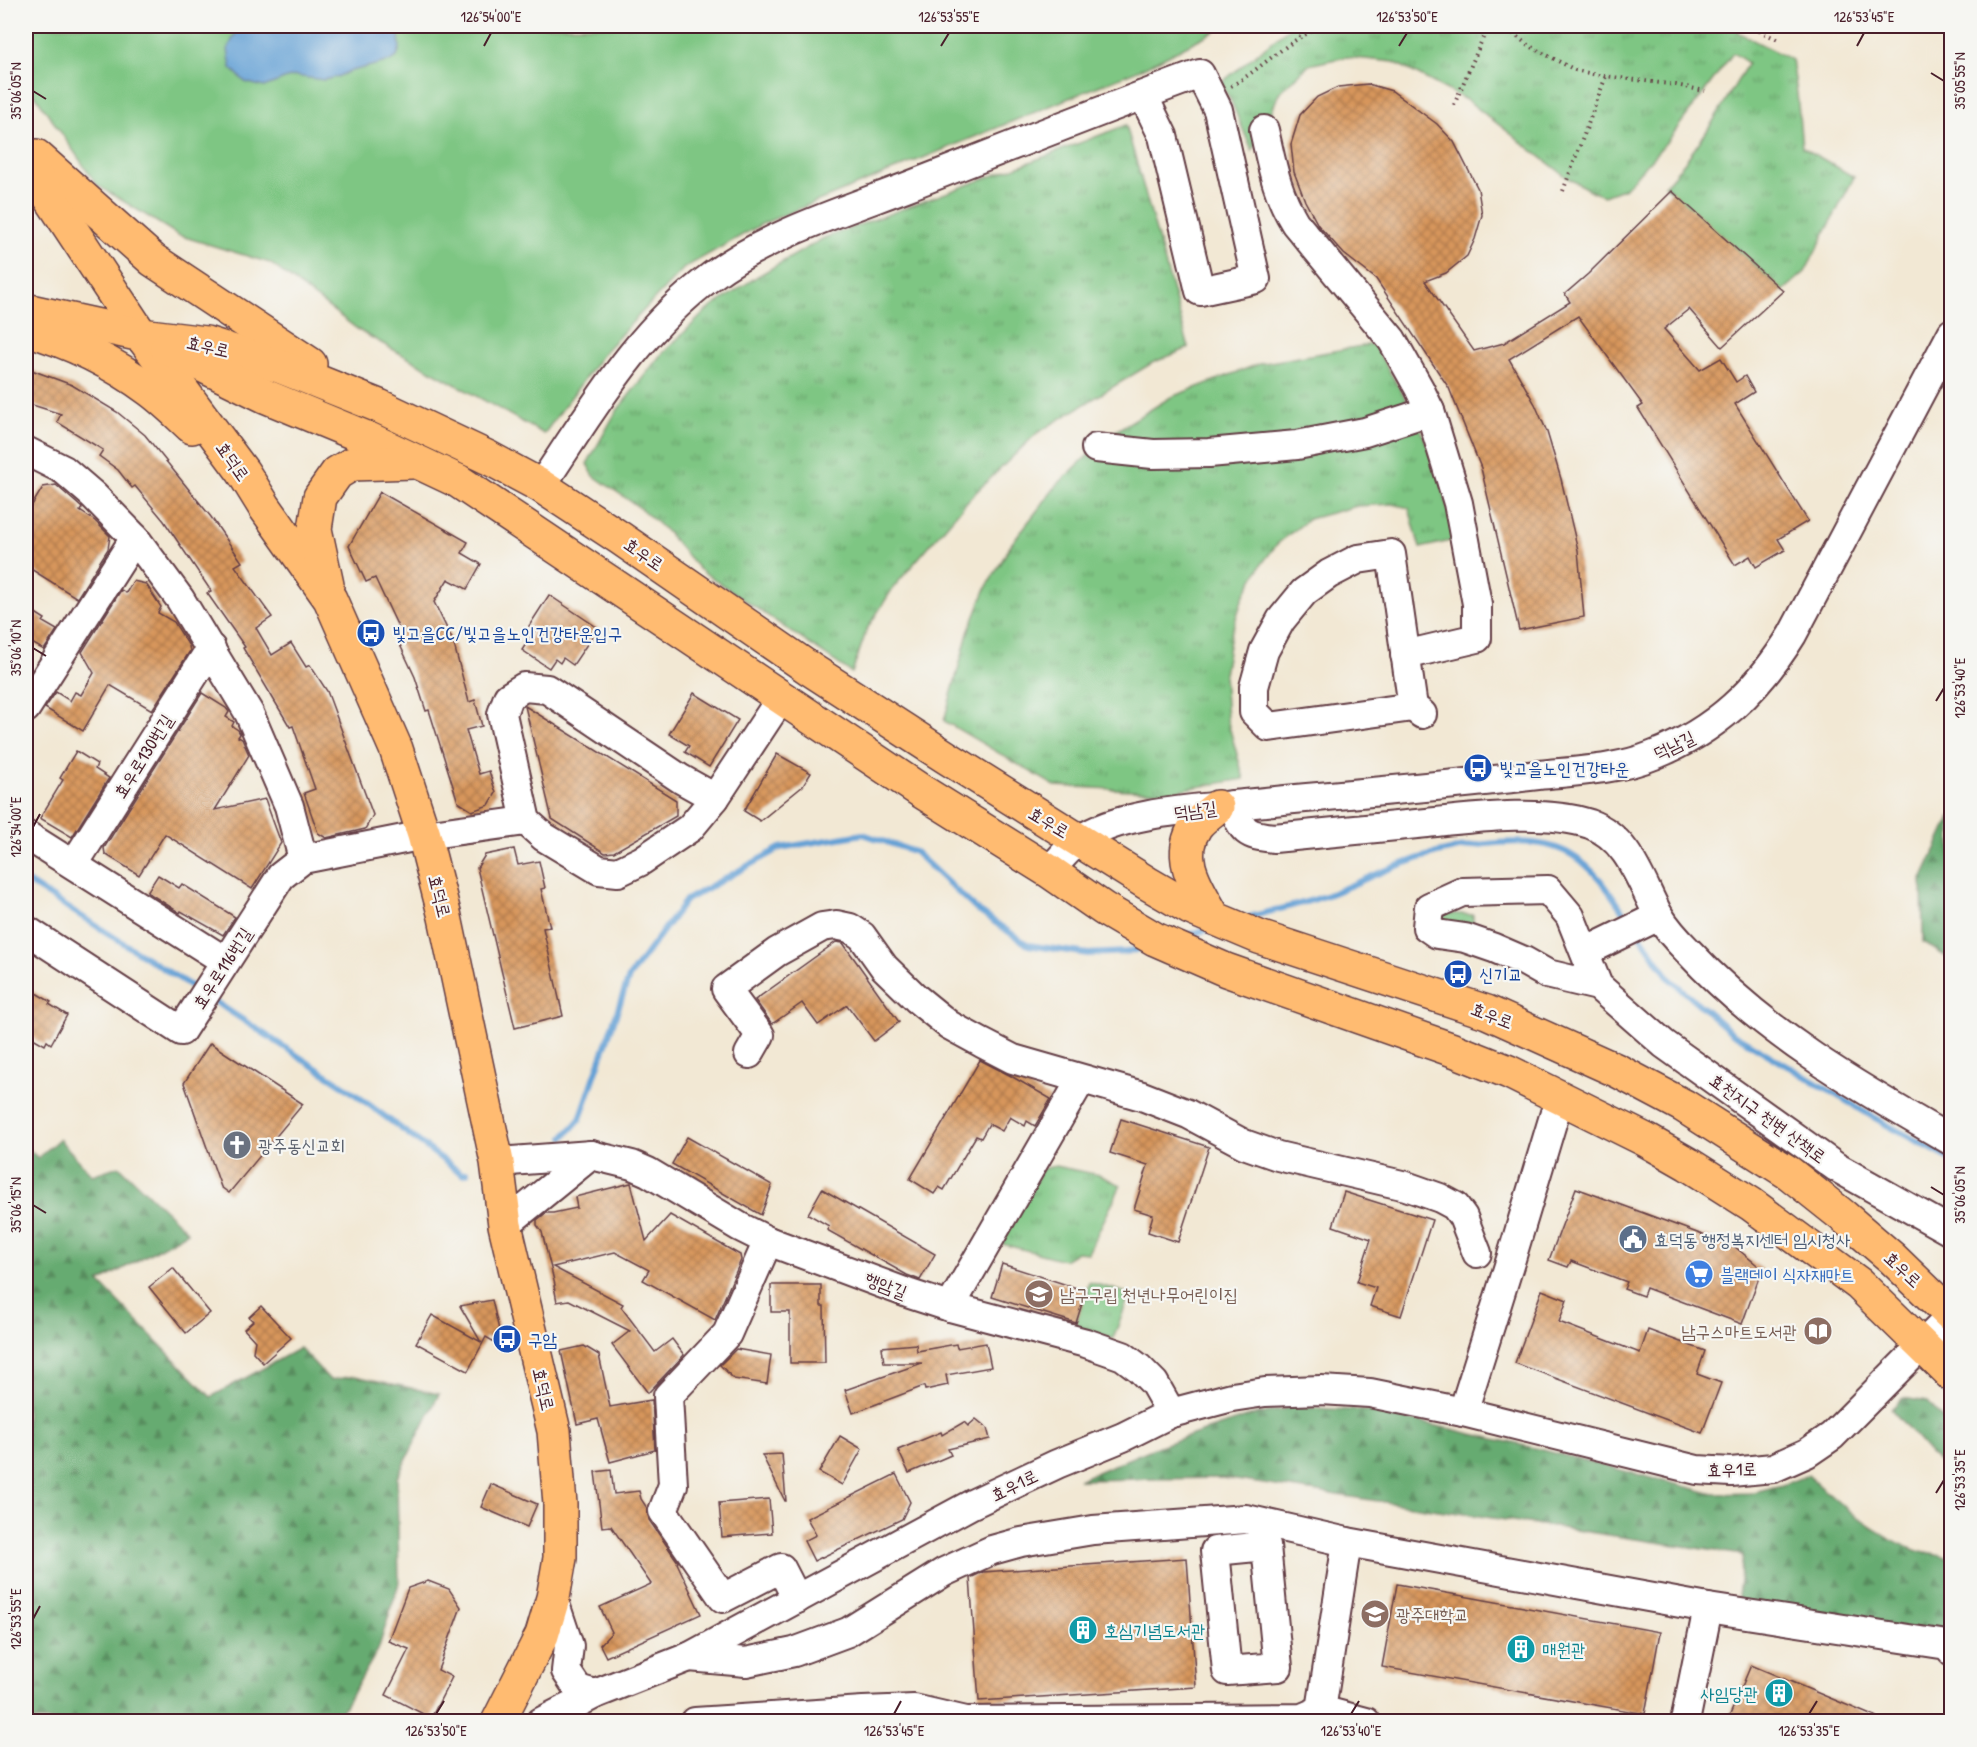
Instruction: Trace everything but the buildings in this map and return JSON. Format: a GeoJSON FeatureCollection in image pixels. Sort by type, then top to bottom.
{"type":"FeatureCollection","features":[{"type":"Feature","properties":{"kind":"main road"},"geometry":{"type":"LineString","coordinates":[[26,146],[153,260],[364,400]]}},
{"type":"Feature","properties":{"kind":"main road","name":"효덕로"},"geometry":{"type":"LineString","coordinates":[[26,161],[141,335],[243,472],[264,506],[330,599],[396,749],[424,835],[445,917],[497,1162],[505,1225],[554,1431],[560,1514],[560,1558],[553,1598],[542,1635],[498,1722]]}},
{"type":"Feature","properties":{"kind":"main road","name":"효우로"},"geometry":{"type":"LineString","coordinates":[[26,310],[141,335],[206,343],[279,366],[438,432],[541,486],[810,669],[1014,801],[1190,908],[1259,937],[1487,1012],[1599,1062],[1684,1106],[1789,1173],[1892,1258],[1951,1316]]}},
{"type":"Feature","properties":{"kind":"main road"},"geometry":{"type":"LineString","coordinates":[[26,328],[59,339],[104,360],[152,391],[196,430],[264,506]]}},
{"type":"Feature","properties":{"kind":"main road","name":"효우로"},"geometry":{"type":"LineString","coordinates":[[141,335],[265,396],[369,439],[458,481],[921,791],[1049,871],[1104,909],[1165,943],[1226,970],[1509,1072],[1560,1096],[1688,1164],[1751,1204],[1859,1284],[1952,1375]]}},
{"type":"Feature","properties":{"kind":"main road"},"geometry":{"type":"LineString","coordinates":[[330,599],[315,529],[320,497],[337,473],[352,464],[418,462]]}},
{"type":"Feature","properties":{"kind":"main road"},"geometry":{"type":"LineString","coordinates":[[1214,918],[1191,875],[1186,850],[1196,825],[1225,806]]}},
{"type":"Feature","properties":{"kind":"street"},"geometry":{"type":"LineString","coordinates":[[541,486],[630,354],[651,330],[712,275],[751,251],[816,222],[1143,95],[1206,86],[1218,110],[1256,279],[1200,291],[1163,136],[1143,95]]}},
{"type":"Feature","properties":{"kind":"street"},"geometry":{"type":"LineString","coordinates":[[1264,130],[1275,182],[1285,208],[1392,340],[1430,411],[1458,503],[1477,604],[1477,638],[1405,655]]}},
{"type":"Feature","properties":{"kind":"street","name":"덕남길"},"geometry":{"type":"LineString","coordinates":[[1049,871],[1080,840],[1105,826],[1131,819],[1225,806],[1482,782],[1618,766],[1653,756],[1711,726],[1735,706],[1764,675],[1792,635],[1952,333]]}},
{"type":"Feature","properties":{"kind":"street"},"geometry":{"type":"LineString","coordinates":[[1096,448],[1153,454],[1209,453],[1286,446],[1365,432],[1430,411]]}},
{"type":"Feature","properties":{"kind":"street"},"geometry":{"type":"LineString","coordinates":[[30,460],[64,470],[86,489],[135,538],[180,599],[249,713],[289,806],[303,859]]}},
{"type":"Feature","properties":{"kind":"street"},"geometry":{"type":"LineString","coordinates":[[26,708],[135,538]]}},
{"type":"Feature","properties":{"kind":"street"},"geometry":{"type":"LineString","coordinates":[[1391,554],[1405,655],[1417,710],[1269,727],[1254,712],[1254,687],[1264,651],[1281,620],[1304,592],[1329,574],[1358,560],[1391,554]]}},
{"type":"Feature","properties":{"kind":"street","name":"효우로130번길"},"geometry":{"type":"LineString","coordinates":[[74,864],[211,648]]}},
{"type":"Feature","properties":{"kind":"street"},"geometry":{"type":"LineString","coordinates":[[715,798],[681,779],[547,689],[524,687],[508,697],[502,714],[526,821],[544,837],[599,870],[618,872],[641,861],[690,828],[715,798],[781,698]]}},
{"type":"Feature","properties":{"kind":"street"},"geometry":{"type":"LineString","coordinates":[[1225,806],[1248,834],[1274,838],[1476,818],[1571,818],[1593,826],[1613,838],[1634,866],[1653,919],[1671,933],[1704,969],[1775,1032],[1846,1080],[1952,1141]]}},
{"type":"Feature","properties":{"kind":"street","name":"효우로116번길"},"geometry":{"type":"LineString","coordinates":[[26,930],[181,1031],[281,876],[303,859],[424,835],[526,821]]}},
{"type":"Feature","properties":{"kind":"street"},"geometry":{"type":"LineString","coordinates":[[26,835],[74,864],[221,968]]}},
{"type":"Feature","properties":{"kind":"street","name":"효천지구 천변 산책로"},"geometry":{"type":"LineString","coordinates":[[1598,986],[1547,974],[1524,961],[1465,938],[1437,934],[1427,927],[1429,907],[1462,892],[1548,890],[1570,916],[1598,986],[1664,1044],[1836,1167],[1952,1232]]}},
{"type":"Feature","properties":{"kind":"street"},"geometry":{"type":"LineString","coordinates":[[1585,952],[1653,919]]}},
{"type":"Feature","properties":{"kind":"street"},"geometry":{"type":"LineString","coordinates":[[749,1054],[760,1035],[726,989],[777,952],[822,927],[836,925],[850,928],[862,936],[884,967],[917,999],[949,1025],[1013,1059],[1142,1096],[1188,1114],[1244,1144],[1278,1156],[1406,1186],[1440,1197],[1455,1206],[1463,1217],[1477,1253]]}},
{"type":"Feature","properties":{"kind":"street"},"geometry":{"type":"LineString","coordinates":[[950,1307],[1081,1080]]}},
{"type":"Feature","properties":{"kind":"street"},"geometry":{"type":"LineString","coordinates":[[1463,1412],[1560,1096]]}},
{"type":"Feature","properties":{"kind":"street"},"geometry":{"type":"LineString","coordinates":[[505,1225],[591,1155]]}},
{"type":"Feature","properties":{"kind":"street","name":"행암길"},"geometry":{"type":"LineString","coordinates":[[497,1162],[591,1155],[632,1165],[648,1172],[740,1227],[768,1240],[910,1294],[1086,1343],[1123,1356],[1154,1383],[1171,1413]]}},
{"type":"Feature","properties":{"kind":"street"},"geometry":{"type":"LineString","coordinates":[[768,1240],[727,1334],[668,1396],[673,1485],[663,1511],[723,1598],[781,1568],[797,1599]]}},
{"type":"Feature","properties":{"kind":"street","name":"효우1로"},"geometry":{"type":"LineString","coordinates":[[541,1722],[595,1694],[689,1657],[972,1504],[1171,1413],[1233,1397],[1264,1392],[1321,1390],[1370,1393],[1463,1412],[1696,1470],[1731,1472],[1773,1468],[1807,1453],[1832,1436],[1951,1316]]}},
{"type":"Feature","properties":{"kind":"street"},"geometry":{"type":"LineString","coordinates":[[1243,1548],[1246,1519]]}},
{"type":"Feature","properties":{"kind":"street"},"geometry":{"type":"LineString","coordinates":[[689,1657],[746,1662],[794,1652],[848,1632],[944,1572],[992,1550],[1021,1542],[1093,1530],[1246,1519],[1347,1542],[1708,1608],[1947,1645],[1952,1651]]}},
{"type":"Feature","properties":{"kind":"street"},"geometry":{"type":"LineString","coordinates":[[1321,1710],[1347,1542]]}},
{"type":"Feature","properties":{"kind":"street"},"geometry":{"type":"LineString","coordinates":[[553,1598],[569,1646],[566,1671],[578,1689],[595,1694]]}},
{"type":"Feature","properties":{"kind":"street"},"geometry":{"type":"LineString","coordinates":[[1685,1722],[1708,1608]]}},
{"type":"Feature","properties":{"kind":"street","name":"효우1로"},"geometry":{"type":"LineString","coordinates":[[505,1722],[535,1707],[563,1697],[595,1694]]}},
{"type":"Feature","properties":{"kind":"street"},"geometry":{"type":"LineString","coordinates":[[695,1722],[863,1710],[914,1710],[966,1721],[1302,1718],[1321,1710],[1366,1722]]}},
{"type":"Feature","properties":{"kind":"path"},"geometry":{"type":"LineString","coordinates":[[1206,86],[1247,77],[1299,37],[1324,26]]}},
{"type":"Feature","properties":{"kind":"path"},"geometry":{"type":"LineString","coordinates":[[1454,105],[1488,26]]}},
{"type":"Feature","properties":{"kind":"path"},"geometry":{"type":"LineString","coordinates":[[1503,26],[1528,45],[1575,70],[1705,91]]}},
{"type":"Feature","properties":{"kind":"path"},"geometry":{"type":"LineString","coordinates":[[1748,26],[1777,39]]}},
{"type":"Feature","properties":{"kind":"path"},"geometry":{"type":"LineString","coordinates":[[1563,191],[1606,76]]}},
{"type":"Feature","properties":{"kind":"green space"},"geometry":{"type":"Polygon","coordinates":[[[26,26],[1225,26],[1145,67],[762,224],[684,268],[605,351],[544,434],[360,331],[270,263],[178,235],[97,185],[26,82],[26,26]]]}},
{"type":"Feature","properties":{"kind":"green space"},"geometry":{"type":"Polygon","coordinates":[[[1291,26],[1740,26],[1737,32],[1792,60],[1802,147],[1854,177],[1805,272],[1783,291],[1665,185],[1700,142],[1748,63],[1733,53],[1670,138],[1625,188],[1604,196],[1568,178],[1468,101],[1394,62],[1345,57],[1309,65],[1279,93],[1264,130],[1252,151],[1221,83],[1291,26]]]}},
{"type":"Feature","properties":{"kind":"green space"},"geometry":{"type":"Polygon","coordinates":[[[1126,125],[1189,348],[1152,363],[1037,433],[970,498],[893,588],[867,629],[852,673],[699,569],[665,530],[640,508],[594,476],[587,464],[616,412],[659,357],[706,311],[758,276],[824,238],[1126,125]]]}},
{"type":"Feature","properties":{"kind":"green space"},"geometry":{"type":"Polygon","coordinates":[[[1373,344],[1416,416],[1442,484],[1455,540],[1420,548],[1409,508],[1393,504],[1357,506],[1309,519],[1277,544],[1261,565],[1243,597],[1231,634],[1224,674],[1227,719],[1244,779],[1168,792],[1055,786],[944,721],[968,633],[986,588],[1012,543],[1057,485],[1109,435],[1171,397],[1259,364],[1373,344]]]}},
{"type":"Feature","properties":{"kind":"green space"},"geometry":{"type":"Polygon","coordinates":[[[1951,816],[1951,960],[1923,942],[1922,879],[1951,816]]]}},
{"type":"Feature","properties":{"kind":"green space"},"geometry":{"type":"Polygon","coordinates":[[[1434,912],[1473,915],[1473,930],[1438,925],[1434,912]]]}},
{"type":"Feature","properties":{"kind":"green space"},"geometry":{"type":"Polygon","coordinates":[[[59,1139],[92,1175],[119,1166],[188,1232],[99,1282],[211,1397],[300,1348],[330,1380],[355,1376],[439,1394],[397,1478],[399,1583],[378,1650],[336,1721],[26,1721],[26,1147],[38,1158],[59,1139]]]}},
{"type":"Feature","properties":{"kind":"green space"},"geometry":{"type":"Polygon","coordinates":[[[1055,1166],[1099,1175],[1121,1185],[1088,1253],[1077,1252],[1064,1260],[1002,1244],[1042,1169],[1055,1166]]]}},
{"type":"Feature","properties":{"kind":"green space"},"geometry":{"type":"Polygon","coordinates":[[[1089,1282],[1130,1294],[1113,1339],[1075,1327],[1089,1282]]]}},
{"type":"Feature","properties":{"kind":"green space"},"geometry":{"type":"Polygon","coordinates":[[[1903,1398],[1928,1402],[1951,1429],[1951,1477],[1891,1409],[1903,1398]]]}},
{"type":"Feature","properties":{"kind":"green space"},"geometry":{"type":"Polygon","coordinates":[[[1294,1407],[1370,1411],[1539,1449],[1714,1494],[1750,1493],[1782,1485],[1808,1475],[1845,1508],[1885,1536],[1924,1553],[1951,1558],[1951,1639],[1737,1605],[1743,1555],[1223,1478],[1078,1480],[1159,1446],[1250,1416],[1294,1407]]]}},
{"type":"Feature","properties":{"kind":"water"},"geometry":{"type":"Polygon","coordinates":[[[242,26],[394,26],[399,34],[400,48],[397,57],[390,61],[337,77],[324,80],[295,76],[264,87],[245,82],[231,68],[228,49],[242,26]]]}},
{"type":"Feature","properties":{"kind":"waterway"},"geometry":{"type":"LineString","coordinates":[[564,1137],[580,1119],[629,977],[686,900],[780,848],[863,834],[915,852],[977,910],[1028,945],[1088,954],[1128,952],[1146,947]]}},
{"type":"Feature","properties":{"kind":"waterway"},"geometry":{"type":"LineString","coordinates":[[1245,918],[1325,896],[1436,853],[1508,842],[1552,847],[1580,860],[1604,884],[1630,922]]}},
{"type":"Feature","properties":{"kind":"waterway"},"geometry":{"type":"LineString","coordinates":[[26,881],[197,990]]}},
{"type":"Feature","properties":{"kind":"waterway"},"geometry":{"type":"LineString","coordinates":[[1179,937],[1210,929]]}},
{"type":"Feature","properties":{"kind":"waterway"},"geometry":{"type":"LineString","coordinates":[[1640,935],[1670,979],[1732,1033],[1885,1124],[1952,1160]]}},
{"type":"Feature","properties":{"kind":"waterway"},"geometry":{"type":"LineString","coordinates":[[211,999],[344,1086],[462,1174],[467,1173]]}},
{"type":"Feature","properties":{"kind":"place","name":"빛고을CC/빛고을노인건강타운입구"},"geometry":{"type":"Point","coordinates":[371,633]}},
{"type":"Feature","properties":{"kind":"place","name":"빛고을노인건강타운"},"geometry":{"type":"Point","coordinates":[1478,768]}},
{"type":"Feature","properties":{"kind":"place","name":"신기교"},"geometry":{"type":"Point","coordinates":[1458,974]}},
{"type":"Feature","properties":{"kind":"place","name":"광주동신교회"},"geometry":{"type":"Point","coordinates":[237,1145]}},
{"type":"Feature","properties":{"kind":"place","name":"효덕동 행정복지센터 임시청사"},"geometry":{"type":"Point","coordinates":[1633,1239]}},
{"type":"Feature","properties":{"kind":"place","name":"블랙데이 식자재마트"},"geometry":{"type":"Point","coordinates":[1699,1274]}},
{"type":"Feature","properties":{"kind":"place","name":"남구구립 천년나무어린이집"},"geometry":{"type":"Point","coordinates":[1039,1294]}},
{"type":"Feature","properties":{"kind":"place","name":"남구스마트도서관"},"geometry":{"type":"Point","coordinates":[1818,1331]}},
{"type":"Feature","properties":{"kind":"place","name":"구암"},"geometry":{"type":"Point","coordinates":[507,1339]}},
{"type":"Feature","properties":{"kind":"place","name":"광주대학교"},"geometry":{"type":"Point","coordinates":[1375,1614]}},
{"type":"Feature","properties":{"kind":"place","name":"호심기념도서관"},"geometry":{"type":"Point","coordinates":[1083,1630]}},
{"type":"Feature","properties":{"kind":"place","name":"매원관"},"geometry":{"type":"Point","coordinates":[1521,1649]}},
{"type":"Feature","properties":{"kind":"place","name":"사임당관"},"geometry":{"type":"Point","coordinates":[1779,1693]}}]}
